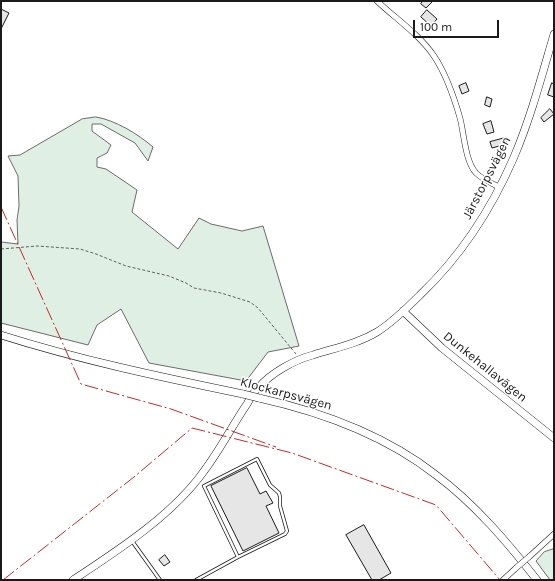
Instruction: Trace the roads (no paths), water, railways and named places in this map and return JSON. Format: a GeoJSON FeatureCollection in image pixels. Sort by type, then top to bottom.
{"type":"FeatureCollection","features":[{"type":"Feature","properties":{"kind":"street"},"geometry":{"type":"LineString","coordinates":[[377,1],[404,24],[434,56],[456,103],[470,162],[475,172],[499,187]]}},
{"type":"Feature","properties":{"kind":"street","name":"Järstorpsvägen"},"geometry":{"type":"LineString","coordinates":[[73,580],[132,540],[172,506],[195,483],[204,472],[226,434],[257,388],[277,372],[300,359],[352,344],[368,337],[381,329],[403,311],[429,286],[455,256],[486,211],[514,157],[554,34]]}},
{"type":"Feature","properties":{"kind":"street","name":"Dunkehallavägen"},"geometry":{"type":"LineString","coordinates":[[403,311],[442,348],[554,438]]}},
{"type":"Feature","properties":{"kind":"street","name":"Klockarpsvägen"},"geometry":{"type":"LineString","coordinates":[[1,334],[62,353],[120,368],[296,406],[351,426],[403,453],[436,474],[487,521],[537,580]]}},
{"type":"Feature","properties":{"kind":"street"},"geometry":{"type":"LineString","coordinates":[[503,580],[554,534]]}},
{"type":"Feature","properties":{"kind":"lane"},"geometry":{"type":"LineString","coordinates":[[196,580],[284,534],[287,531],[280,506],[279,493],[270,485],[257,459],[204,486],[238,557]]}},
{"type":"Feature","properties":{"kind":"lane"},"geometry":{"type":"LineString","coordinates":[[132,540],[160,580]]}}]}
